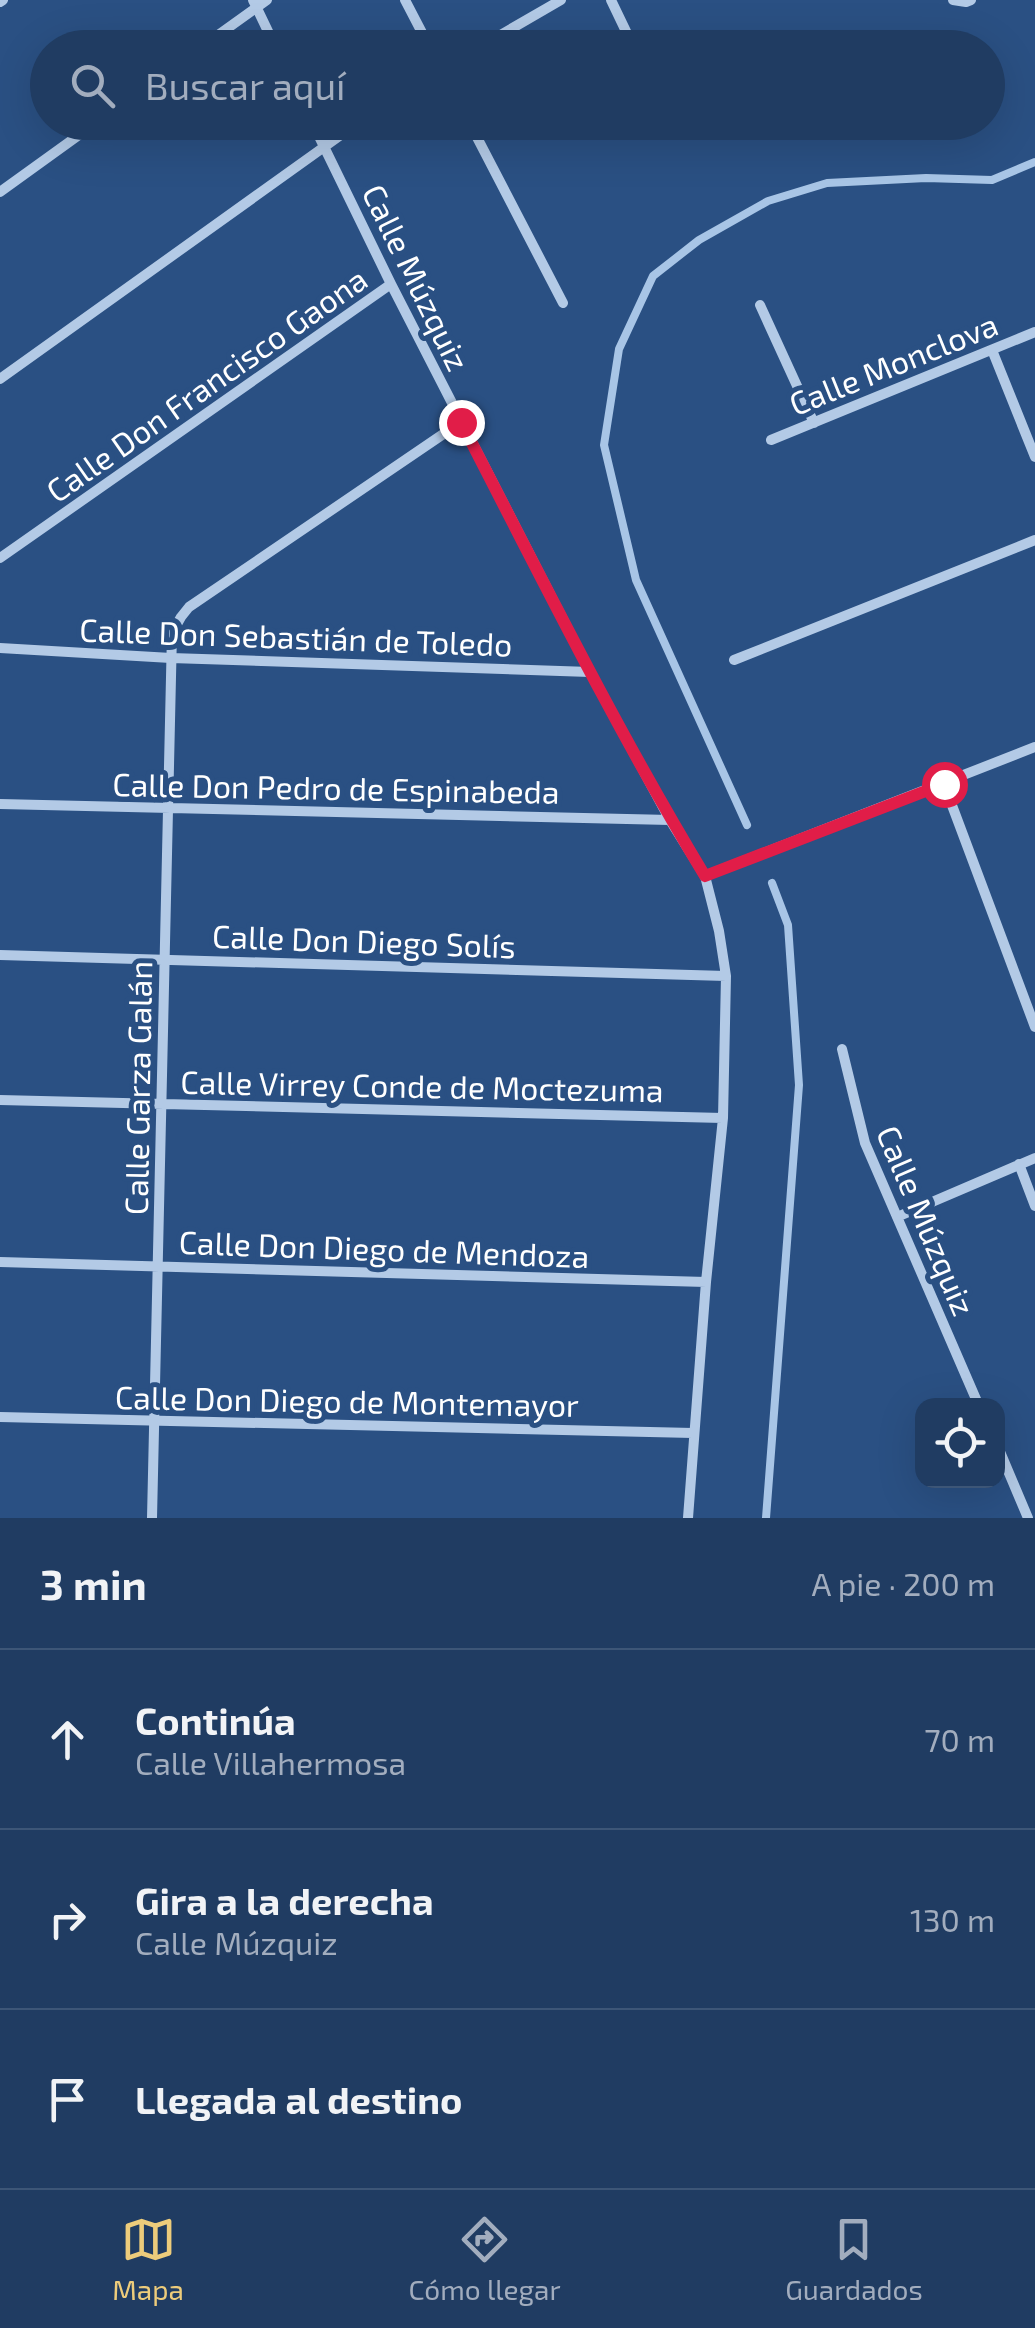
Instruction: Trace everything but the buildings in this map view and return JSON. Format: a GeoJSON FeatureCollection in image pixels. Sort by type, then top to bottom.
{"type":"FeatureCollection","features":[{"type":"Feature","properties":{"kind":"street"},"geometry":{"type":"LineString","coordinates":[[405,0],[421,30]]}},
{"type":"Feature","properties":{"kind":"street"},"geometry":{"type":"LineString","coordinates":[[509,30],[561,0]]}},
{"type":"Feature","properties":{"kind":"street"},"geometry":{"type":"LineString","coordinates":[[611,0],[625,30]]}},
{"type":"Feature","properties":{"kind":"street"},"geometry":{"type":"LineString","coordinates":[[954,1],[971,0]]}},
{"type":"Feature","properties":{"kind":"street"},"geometry":{"type":"LineString","coordinates":[[223,30],[258,2],[269,30]]}},
{"type":"Feature","properties":{"kind":"street"},"geometry":{"type":"LineString","coordinates":[[0,192],[71,140]]}},
{"type":"Feature","properties":{"kind":"street","name":"Calle Múzquiz"},"geometry":{"type":"LineString","coordinates":[[321,140],[590,672],[705,876],[726,976],[722,1118],[688,1518]]}},
{"type":"Feature","properties":{"kind":"street"},"geometry":{"type":"LineString","coordinates":[[0,380],[333,140]]}},
{"type":"Feature","properties":{"kind":"street"},"geometry":{"type":"LineString","coordinates":[[478,140],[562,303]]}},
{"type":"Feature","properties":{"kind":"street","name":"Calle Don Francisco Gaona"},"geometry":{"type":"LineString","coordinates":[[0,558],[391,284]]}},
{"type":"Feature","properties":{"kind":"street"},"geometry":{"type":"LineString","coordinates":[[760,305],[814,422]]}},
{"type":"Feature","properties":{"kind":"street","name":"Calle Monclova"},"geometry":{"type":"LineString","coordinates":[[771,440],[1035,332]]}},
{"type":"Feature","properties":{"kind":"street"},"geometry":{"type":"LineString","coordinates":[[992,350],[1035,457]]}},
{"type":"Feature","properties":{"kind":"street","name":"Calle Garza Galán"},"geometry":{"type":"LineString","coordinates":[[152,1518],[175,626],[190,607],[461,422]]}},
{"type":"Feature","properties":{"kind":"street"},"geometry":{"type":"LineString","coordinates":[[734,660],[1035,540]]}},
{"type":"Feature","properties":{"kind":"street","name":"Calle Don Sebastián de Toledo"},"geometry":{"type":"LineString","coordinates":[[0,648],[172,658],[590,672]]}},
{"type":"Feature","properties":{"kind":"street"},"geometry":{"type":"LineString","coordinates":[[705,876],[1035,748]]}},
{"type":"Feature","properties":{"kind":"street"},"geometry":{"type":"LineString","coordinates":[[944,784],[1035,1028]]}},
{"type":"Feature","properties":{"kind":"street","name":"Calle Don Pedro de Espinabeda"},"geometry":{"type":"LineString","coordinates":[[0,804],[670,820]]}},
{"type":"Feature","properties":{"kind":"street","name":"Calle Don Diego Solís"},"geometry":{"type":"LineString","coordinates":[[0,955],[726,976]]}},
{"type":"Feature","properties":{"kind":"street","name":"Calle Múzquiz"},"geometry":{"type":"LineString","coordinates":[[842,1050],[861,1131],[977,1398]]}},
{"type":"Feature","properties":{"kind":"street","name":"Calle Virrey Conde de Moctezuma"},"geometry":{"type":"LineString","coordinates":[[0,1100],[722,1118]]}},
{"type":"Feature","properties":{"kind":"street"},"geometry":{"type":"LineString","coordinates":[[898,1217],[1035,1158]]}},
{"type":"Feature","properties":{"kind":"street"},"geometry":{"type":"LineString","coordinates":[[1019,1164],[1035,1206]]}},
{"type":"Feature","properties":{"kind":"street","name":"Calle Don Diego de Mendoza"},"geometry":{"type":"LineString","coordinates":[[0,1262],[706,1282]]}},
{"type":"Feature","properties":{"kind":"street","name":"Calle Don Diego de Montemayor"},"geometry":{"type":"LineString","coordinates":[[0,1417],[694,1434]]}},
{"type":"Feature","properties":{"kind":"street"},"geometry":{"type":"LineString","coordinates":[[1005,1464],[1028,1518]]}},
{"type":"Feature","properties":{"kind":"waterway"},"geometry":{"type":"LineString","coordinates":[[747,825],[636,580],[604,445],[619,349],[653,276],[699,240],[768,201],[827,183],[926,178],[992,180],[1035,162]]}},
{"type":"Feature","properties":{"kind":"waterway"},"geometry":{"type":"LineString","coordinates":[[766,1518],[799,1085],[788,925],[772,883]]}},
{"type":"Feature","properties":{"kind":"route"},"geometry":{"type":"LineString","coordinates":[[461,422],[590,672],[705,876],[944,784]]}}]}
